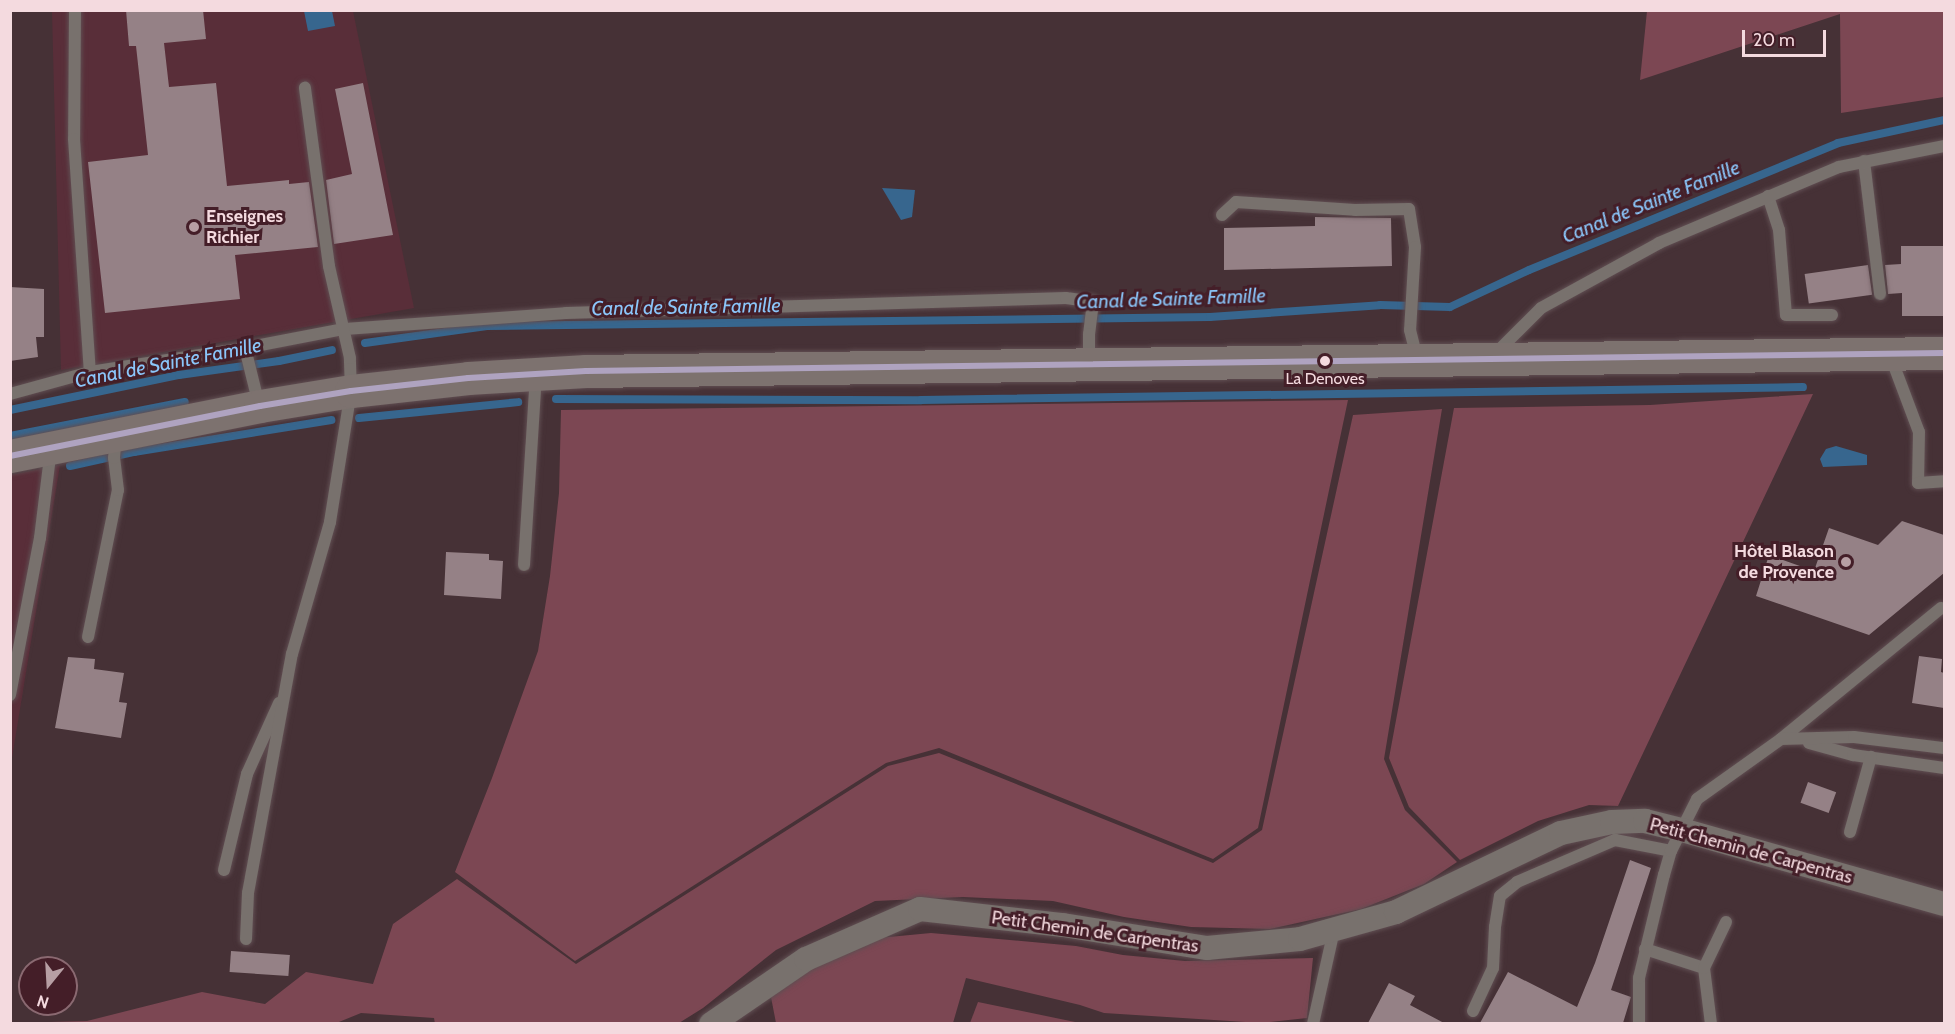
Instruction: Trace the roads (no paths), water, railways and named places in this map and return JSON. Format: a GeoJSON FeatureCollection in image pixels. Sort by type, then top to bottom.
{"type":"FeatureCollection","features":[{"type":"Feature","properties":{"kind":"main road"},"geometry":{"type":"LineString","coordinates":[[10,456],[260,406],[351,391],[586,370],[1944,353]]}},
{"type":"Feature","properties":{"kind":"street","name":"Petit Chemin de Carpentras"},"geometry":{"type":"LineString","coordinates":[[711,1023],[806,959],[920,909],[1063,925],[1207,948],[1300,939],[1396,912],[1561,833],[1612,822],[1645,821],[1677,840],[1944,904]]}},
{"type":"Feature","properties":{"kind":"lane"},"geometry":{"type":"LineString","coordinates":[[75,10],[74,139],[90,372]]}},
{"type":"Feature","properties":{"kind":"lane"},"geometry":{"type":"LineString","coordinates":[[246,939],[248,893],[292,654],[330,522],[351,391],[350,358],[329,266],[305,88]]}},
{"type":"Feature","properties":{"kind":"lane"},"geometry":{"type":"LineString","coordinates":[[1489,360],[1541,308],[1659,243],[1839,167],[1944,146]]}},
{"type":"Feature","properties":{"kind":"lane"},"geometry":{"type":"LineString","coordinates":[[1864,161],[1880,294]]}},
{"type":"Feature","properties":{"kind":"lane"},"geometry":{"type":"LineString","coordinates":[[1768,196],[1779,230],[1786,315],[1832,315]]}},
{"type":"Feature","properties":{"kind":"lane"},"geometry":{"type":"LineString","coordinates":[[1222,215],[1236,202],[1355,210],[1409,209],[1415,247],[1410,330],[1417,361]]}},
{"type":"Feature","properties":{"kind":"lane"},"geometry":{"type":"LineString","coordinates":[[10,394],[90,372],[245,348],[344,329],[566,313],[1066,298],[1093,302],[1089,334],[1089,362]]}},
{"type":"Feature","properties":{"kind":"lane"},"geometry":{"type":"LineString","coordinates":[[245,348],[260,406]]}},
{"type":"Feature","properties":{"kind":"lane"},"geometry":{"type":"LineString","coordinates":[[1889,354],[1919,432],[1918,483],[1944,481]]}},
{"type":"Feature","properties":{"kind":"lane"},"geometry":{"type":"LineString","coordinates":[[524,565],[536,374]]}},
{"type":"Feature","properties":{"kind":"lane"},"geometry":{"type":"LineString","coordinates":[[88,637],[118,490],[114,458],[117,434]]}},
{"type":"Feature","properties":{"kind":"lane"},"geometry":{"type":"LineString","coordinates":[[10,696],[40,538],[51,448]]}},
{"type":"Feature","properties":{"kind":"lane"},"geometry":{"type":"LineString","coordinates":[[1639,1023],[1639,978],[1645,949],[1677,840],[1697,799],[1781,739],[1941,608]]}},
{"type":"Feature","properties":{"kind":"lane"},"geometry":{"type":"LineString","coordinates":[[224,870],[247,774],[285,691]]}},
{"type":"Feature","properties":{"kind":"lane"},"geometry":{"type":"LineString","coordinates":[[1781,739],[1854,737],[1944,748]]}},
{"type":"Feature","properties":{"kind":"lane"},"geometry":{"type":"LineString","coordinates":[[1797,740],[1871,757],[1944,768]]}},
{"type":"Feature","properties":{"kind":"lane"},"geometry":{"type":"LineString","coordinates":[[1850,832],[1871,757]]}},
{"type":"Feature","properties":{"kind":"lane"},"geometry":{"type":"LineString","coordinates":[[1473,1011],[1493,968],[1495,927],[1500,896],[1517,882],[1615,840],[1677,840]]}},
{"type":"Feature","properties":{"kind":"lane"},"geometry":{"type":"LineString","coordinates":[[1712,1023],[1704,968],[1726,922]]}},
{"type":"Feature","properties":{"kind":"lane"},"geometry":{"type":"LineString","coordinates":[[1314,1023],[1332,939]]}},
{"type":"Feature","properties":{"kind":"lane"},"geometry":{"type":"LineString","coordinates":[[1645,949],[1704,968]]}},
{"type":"Feature","properties":{"kind":"water"},"geometry":{"type":"Polygon","coordinates":[[[304,11],[332,11],[335,26],[308,31],[304,11]]]}},
{"type":"Feature","properties":{"kind":"water"},"geometry":{"type":"Polygon","coordinates":[[[882,188],[915,190],[912,217],[901,220],[882,188]]]}},
{"type":"Feature","properties":{"kind":"water"},"geometry":{"type":"Polygon","coordinates":[[[1836,446],[1867,455],[1867,465],[1823,467],[1820,459],[1826,449],[1836,446]]]}},
{"type":"Feature","properties":{"kind":"waterway","name":"Canal de Sainte Famille"},"geometry":{"type":"LineString","coordinates":[[365,343],[487,326],[1210,317],[1380,305],[1450,307],[1529,270],[1838,143],[1944,120]]}},
{"type":"Feature","properties":{"kind":"waterway","name":"Canal de Sainte Famille"},"geometry":{"type":"LineString","coordinates":[[10,410],[179,375],[279,361],[332,350]]}},
{"type":"Feature","properties":{"kind":"waterway"},"geometry":{"type":"LineString","coordinates":[[556,399],[921,400],[1803,387]]}},
{"type":"Feature","properties":{"kind":"waterway"},"geometry":{"type":"LineString","coordinates":[[10,436],[185,402]]}},
{"type":"Feature","properties":{"kind":"waterway"},"geometry":{"type":"LineString","coordinates":[[359,418],[518,402]]}},
{"type":"Feature","properties":{"kind":"waterway"},"geometry":{"type":"LineString","coordinates":[[70,466],[134,452],[331,420]]}},
{"type":"Feature","properties":{"kind":"place","name":"Enseignes Richier"},"geometry":{"type":"Point","coordinates":[194,227]}},
{"type":"Feature","properties":{"kind":"place","name":"La Denoves"},"geometry":{"type":"Point","coordinates":[1325,361]}},
{"type":"Feature","properties":{"kind":"place","name":"Hôtel Blason de Provence"},"geometry":{"type":"Point","coordinates":[1846,562]}}]}
